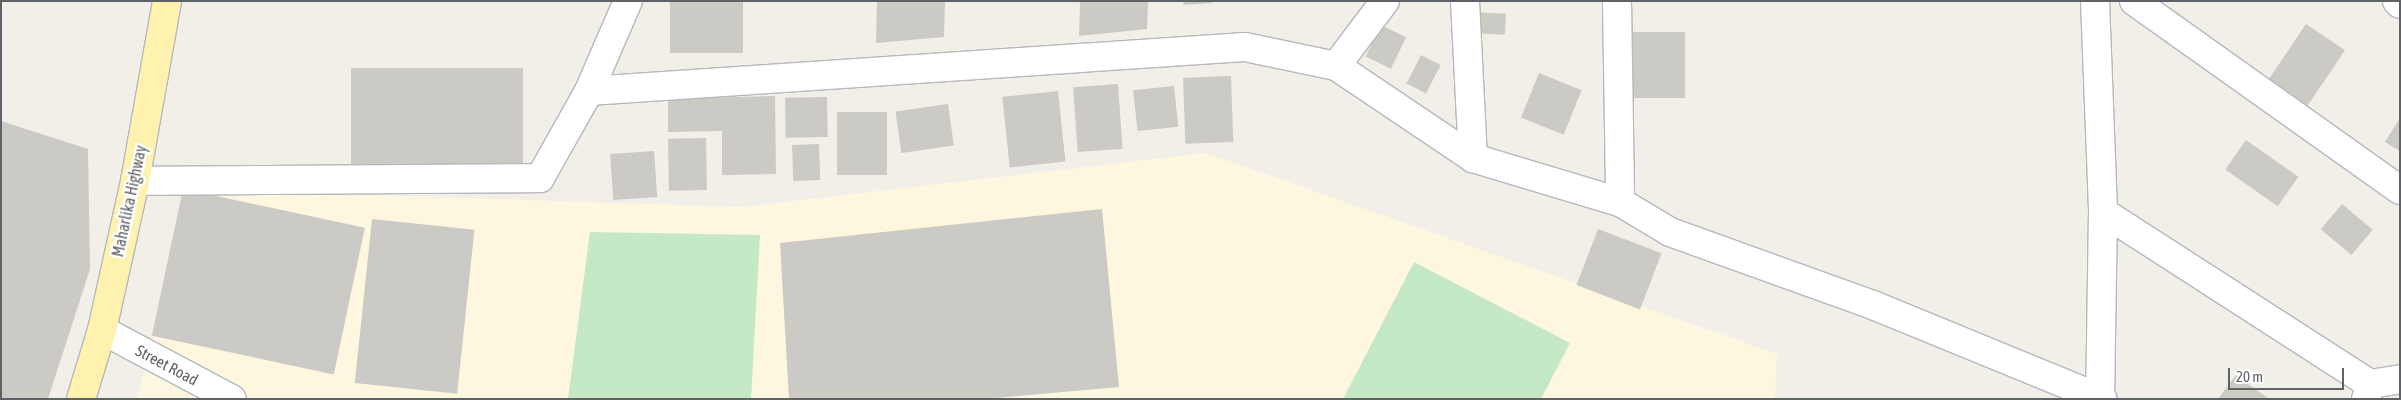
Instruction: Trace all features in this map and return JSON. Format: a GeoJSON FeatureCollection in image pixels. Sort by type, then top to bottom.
{"type":"FeatureCollection","features":[{"type":"Feature","properties":{"kind":"main road","name":"Maharlika Highway"},"geometry":{"type":"LineString","coordinates":[[81,399],[102,330],[135,181],[167,1]]}},
{"type":"Feature","properties":{"kind":"street"},"geometry":{"type":"LineString","coordinates":[[135,181],[540,178],[590,91],[628,1]]}},
{"type":"Feature","properties":{"kind":"street"},"geometry":{"type":"LineString","coordinates":[[1336,66],[1384,1]]}},
{"type":"Feature","properties":{"kind":"street"},"geometry":{"type":"LineString","coordinates":[[1465,1],[1473,158]]}},
{"type":"Feature","properties":{"kind":"street"},"geometry":{"type":"LineString","coordinates":[[1617,1],[1620,202]]}},
{"type":"Feature","properties":{"kind":"street"},"geometry":{"type":"LineString","coordinates":[[590,91],[1245,47],[1336,66],[1473,158],[1620,202],[1670,232],[1873,305],[2100,398],[2103,212],[2095,1]]}},
{"type":"Feature","properties":{"kind":"street"},"geometry":{"type":"LineString","coordinates":[[2134,1],[2400,190]]}},
{"type":"Feature","properties":{"kind":"street"},"geometry":{"type":"LineString","coordinates":[[2396,1],[2400,4]]}},
{"type":"Feature","properties":{"kind":"street"},"geometry":{"type":"LineString","coordinates":[[2103,212],[2368,392],[2400,378]]}},
{"type":"Feature","properties":{"kind":"street","name":"Street Road"},"geometry":{"type":"LineString","coordinates":[[102,330],[232,399]]}},
{"type":"Feature","properties":{"kind":"shaded area"},"geometry":{"type":"Polygon","coordinates":[[[1206,153],[1777,354],[1775,399],[136,399],[155,336],[183,189],[741,207],[1206,153]]]}},
{"type":"Feature","properties":{"kind":"green space"},"geometry":{"type":"Polygon","coordinates":[[[590,232],[760,235],[751,399],[568,399],[590,232]]]}},
{"type":"Feature","properties":{"kind":"green space"},"geometry":{"type":"Polygon","coordinates":[[[1414,262],[1570,343],[1541,399],[1343,399],[1414,262]]]}},
{"type":"Feature","properties":{"kind":"building"},"geometry":{"type":"Polygon","coordinates":[[[670,1],[743,1],[743,53],[670,53],[670,1]]]}},
{"type":"Feature","properties":{"kind":"building"},"geometry":{"type":"Polygon","coordinates":[[[877,1],[945,1],[944,37],[876,43],[877,1]]]}},
{"type":"Feature","properties":{"kind":"building"},"geometry":{"type":"Polygon","coordinates":[[[1080,1],[1148,1],[1147,29],[1079,36],[1080,1]]]}},
{"type":"Feature","properties":{"kind":"building"},"geometry":{"type":"Polygon","coordinates":[[[1184,1],[1212,1],[1212,3],[1183,5],[1184,1]]]}},
{"type":"Feature","properties":{"kind":"building"},"geometry":{"type":"Polygon","coordinates":[[[1471,12],[1506,14],[1505,35],[1470,33],[1471,12]]]}},
{"type":"Feature","properties":{"kind":"building"},"geometry":{"type":"Polygon","coordinates":[[[2306,24],[2345,50],[2307,106],[2269,80],[2306,24]]]}},
{"type":"Feature","properties":{"kind":"building"},"geometry":{"type":"Polygon","coordinates":[[[1381,25],[1406,37],[1391,69],[1366,56],[1381,25]]]}},
{"type":"Feature","properties":{"kind":"building"},"geometry":{"type":"Polygon","coordinates":[[[1622,32],[1685,32],[1685,98],[1622,98],[1622,32]]]}},
{"type":"Feature","properties":{"kind":"building"},"geometry":{"type":"Polygon","coordinates":[[[1421,55],[1441,65],[1426,93],[1406,84],[1421,55]]]}},
{"type":"Feature","properties":{"kind":"building"},"geometry":{"type":"Polygon","coordinates":[[[351,68],[523,68],[523,170],[351,170],[351,68]]]}},
{"type":"Feature","properties":{"kind":"building"},"geometry":{"type":"Polygon","coordinates":[[[1539,73],[1582,90],[1564,135],[1521,118],[1539,73]]]}},
{"type":"Feature","properties":{"kind":"building"},"geometry":{"type":"Polygon","coordinates":[[[1231,76],[1233,142],[1185,144],[1183,78],[1231,76]]]}},
{"type":"Feature","properties":{"kind":"building"},"geometry":{"type":"Polygon","coordinates":[[[1118,84],[1123,149],[1078,152],[1073,87],[1118,84]]]}},
{"type":"Feature","properties":{"kind":"building"},"geometry":{"type":"Polygon","coordinates":[[[1174,86],[1178,127],[1138,131],[1133,90],[1174,86]]]}},
{"type":"Feature","properties":{"kind":"building"},"geometry":{"type":"Polygon","coordinates":[[[1058,91],[1065,162],[1010,167],[1002,97],[1058,91]]]}},
{"type":"Feature","properties":{"kind":"building"},"geometry":{"type":"Polygon","coordinates":[[[775,96],[776,174],[722,175],[722,131],[668,132],[668,99],[775,96]]]}},
{"type":"Feature","properties":{"kind":"building"},"geometry":{"type":"Polygon","coordinates":[[[827,97],[828,137],[786,138],[785,98],[827,97]]]}},
{"type":"Feature","properties":{"kind":"building"},"geometry":{"type":"Polygon","coordinates":[[[948,104],[954,146],[901,153],[896,111],[948,104]]]}},
{"type":"Feature","properties":{"kind":"building"},"geometry":{"type":"Polygon","coordinates":[[[837,112],[887,112],[887,175],[837,175],[837,112]]]}},
{"type":"Feature","properties":{"kind":"building"},"geometry":{"type":"Polygon","coordinates":[[[2400,118],[2400,151],[2385,142],[2400,118]]]}},
{"type":"Feature","properties":{"kind":"building"},"geometry":{"type":"Polygon","coordinates":[[[1,121],[88,149],[90,269],[48,399],[1,399],[1,121]]]}},
{"type":"Feature","properties":{"kind":"building"},"geometry":{"type":"Polygon","coordinates":[[[706,138],[707,190],[669,191],[668,139],[706,138]]]}},
{"type":"Feature","properties":{"kind":"building"},"geometry":{"type":"Polygon","coordinates":[[[2246,140],[2298,177],[2278,206],[2225,169],[2246,140]]]}},
{"type":"Feature","properties":{"kind":"building"},"geometry":{"type":"Polygon","coordinates":[[[819,144],[820,180],[793,181],[792,145],[819,144]]]}},
{"type":"Feature","properties":{"kind":"building"},"geometry":{"type":"Polygon","coordinates":[[[654,151],[657,197],[613,200],[610,154],[654,151]]]}},
{"type":"Feature","properties":{"kind":"building"},"geometry":{"type":"Polygon","coordinates":[[[183,189],[365,228],[334,374],[152,336],[183,189]]]}},
{"type":"Feature","properties":{"kind":"building"},"geometry":{"type":"Polygon","coordinates":[[[2342,204],[2373,230],[2351,255],[2321,229],[2342,204]]]}},
{"type":"Feature","properties":{"kind":"building"},"geometry":{"type":"Polygon","coordinates":[[[1102,209],[1119,387],[986,399],[789,399],[780,243],[1102,209]]]}},
{"type":"Feature","properties":{"kind":"building"},"geometry":{"type":"Polygon","coordinates":[[[372,219],[474,230],[457,394],[355,383],[372,219]]]}},
{"type":"Feature","properties":{"kind":"building"},"geometry":{"type":"Polygon","coordinates":[[[1598,229],[1661,253],[1640,309],[1576,285],[1598,229]]]}},
{"type":"Feature","properties":{"kind":"building"},"geometry":{"type":"Polygon","coordinates":[[[2236,375],[2269,399],[2218,399],[2236,375]]]}}]}
